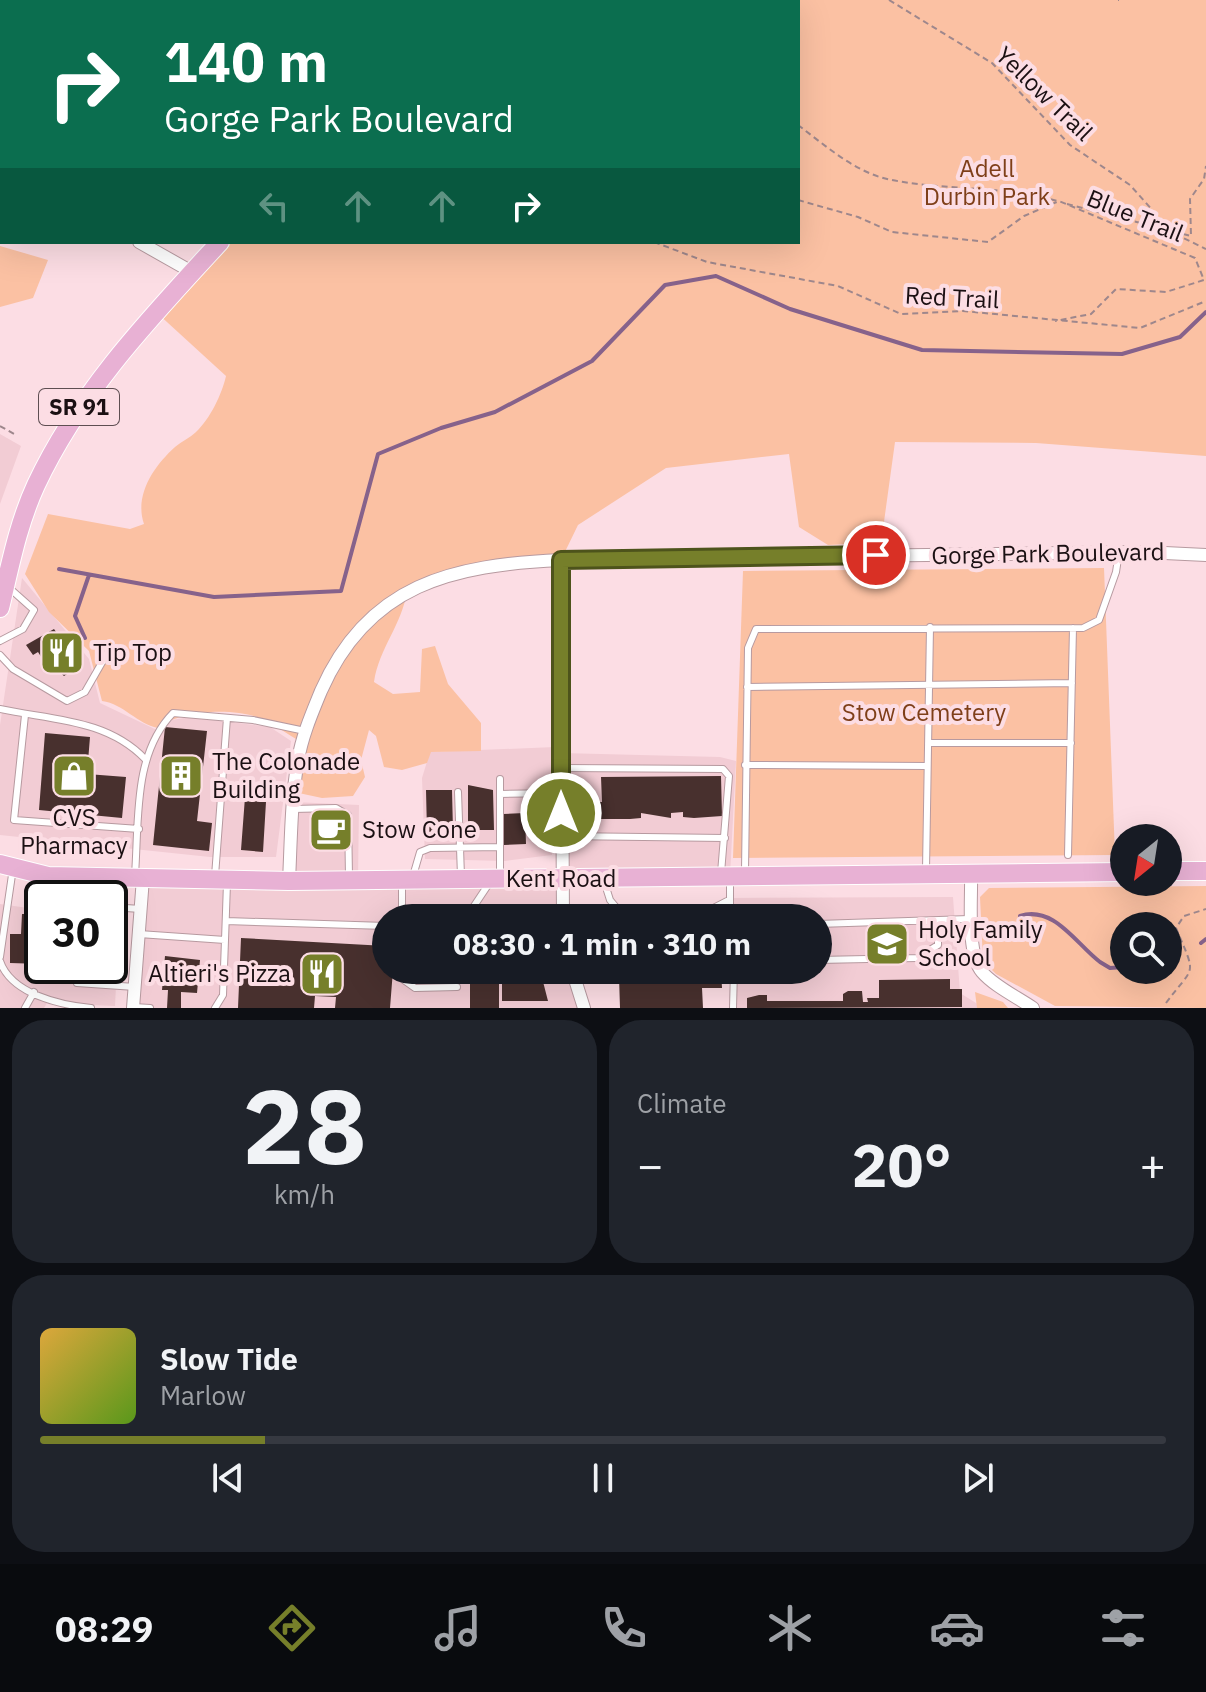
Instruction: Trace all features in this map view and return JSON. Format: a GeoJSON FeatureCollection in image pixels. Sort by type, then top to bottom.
{"type":"FeatureCollection","features":[{"type":"Feature","properties":{"kind":"main road","name":"SR 91"},"geometry":{"type":"LineString","coordinates":[[0,608],[5,585],[6,553],[66,426],[107,368],[218,244]]}},
{"type":"Feature","properties":{"kind":"main road","name":"Kent Road"},"geometry":{"type":"LineString","coordinates":[[7,866],[48,876],[289,881],[1110,872]]}},
{"type":"Feature","properties":{"kind":"main road"},"geometry":{"type":"LineString","coordinates":[[1182,871],[1206,871]]}},
{"type":"Feature","properties":{"kind":"street"},"geometry":{"type":"LineString","coordinates":[[143,244],[192,272]]}},
{"type":"Feature","properties":{"kind":"street","name":"Gorge Park Boulevard"},"geometry":{"type":"LineString","coordinates":[[289,881],[297,762],[305,731],[340,653],[386,602],[429,582],[483,569],[561,560],[1119,552],[1206,555]]}},
{"type":"Feature","properties":{"kind":"street"},"geometry":{"type":"LineString","coordinates":[[561,560],[563,904]]}},
{"type":"Feature","properties":{"kind":"street"},"geometry":{"type":"LineString","coordinates":[[971,873],[973,950],[977,965],[983,974],[1033,1008]]}},
{"type":"Feature","properties":{"kind":"street"},"geometry":{"type":"LineString","coordinates":[[133,1008],[141,909],[139,878]]}},
{"type":"Feature","properties":{"kind":"street"},"geometry":{"type":"LineString","coordinates":[[576,984],[584,1008]]}},
{"type":"Feature","properties":{"kind":"lane"},"geometry":{"type":"LineString","coordinates":[[729,904],[745,765],[748,648],[756,629],[1083,628],[1099,620],[1116,572],[1119,552]]}},
{"type":"Feature","properties":{"kind":"lane"},"geometry":{"type":"LineString","coordinates":[[0,641],[23,629],[34,610],[5,585]]}},
{"type":"Feature","properties":{"kind":"lane"},"geometry":{"type":"LineString","coordinates":[[926,874],[930,627]]}},
{"type":"Feature","properties":{"kind":"lane"},"geometry":{"type":"LineString","coordinates":[[1068,855],[1073,628]]}},
{"type":"Feature","properties":{"kind":"lane"},"geometry":{"type":"LineString","coordinates":[[0,655],[13,669],[67,701],[85,692],[108,652]]}},
{"type":"Feature","properties":{"kind":"lane"},"geometry":{"type":"LineString","coordinates":[[747,687],[1072,683]]}},
{"type":"Feature","properties":{"kind":"lane"},"geometry":{"type":"LineString","coordinates":[[0,709],[96,726],[129,742],[145,759]]}},
{"type":"Feature","properties":{"kind":"lane"},"geometry":{"type":"LineString","coordinates":[[139,878],[139,829],[145,759],[158,728],[173,713],[305,731]]}},
{"type":"Feature","properties":{"kind":"lane"},"geometry":{"type":"LineString","coordinates":[[25,715],[14,820],[139,829]]}},
{"type":"Feature","properties":{"kind":"lane"},"geometry":{"type":"LineString","coordinates":[[215,1008],[223,995],[226,921],[221,879],[227,718]]}},
{"type":"Feature","properties":{"kind":"lane"},"geometry":{"type":"LineString","coordinates":[[928,743],[1071,743]]}},
{"type":"Feature","properties":{"kind":"lane"},"geometry":{"type":"LineString","coordinates":[[745,765],[927,766]]}},
{"type":"Feature","properties":{"kind":"lane"},"geometry":{"type":"LineString","coordinates":[[561,768],[723,769],[729,776],[725,838],[732,876]]}},
{"type":"Feature","properties":{"kind":"lane"},"geometry":{"type":"LineString","coordinates":[[477,904],[496,879],[500,847],[500,779]]}},
{"type":"Feature","properties":{"kind":"lane"},"geometry":{"type":"LineString","coordinates":[[458,792],[462,879]]}},
{"type":"Feature","properties":{"kind":"lane"},"geometry":{"type":"LineString","coordinates":[[500,794],[561,793]]}},
{"type":"Feature","properties":{"kind":"lane"},"geometry":{"type":"LineString","coordinates":[[293,809],[336,808],[348,815],[349,880]]}},
{"type":"Feature","properties":{"kind":"lane"},"geometry":{"type":"LineString","coordinates":[[562,836],[725,838]]}},
{"type":"Feature","properties":{"kind":"lane"},"geometry":{"type":"LineString","coordinates":[[404,904],[407,880],[420,852],[430,848],[500,847]]}},
{"type":"Feature","properties":{"kind":"lane"},"geometry":{"type":"LineString","coordinates":[[7,866],[0,959],[4,971],[59,1006],[91,1008]]}},
{"type":"Feature","properties":{"kind":"lane"},"geometry":{"type":"LineString","coordinates":[[89,876],[90,880]]}},
{"type":"Feature","properties":{"kind":"lane"},"geometry":{"type":"LineString","coordinates":[[604,878],[613,904]]}},
{"type":"Feature","properties":{"kind":"lane"},"geometry":{"type":"LineString","coordinates":[[721,904],[729,900]]}},
{"type":"Feature","properties":{"kind":"lane"},"geometry":{"type":"LineString","coordinates":[[128,908],[141,909]]}},
{"type":"Feature","properties":{"kind":"lane"},"geometry":{"type":"LineString","coordinates":[[832,924],[973,919]]}},
{"type":"Feature","properties":{"kind":"lane"},"geometry":{"type":"LineString","coordinates":[[226,921],[372,926]]}},
{"type":"Feature","properties":{"kind":"lane"},"geometry":{"type":"LineString","coordinates":[[832,960],[917,958],[938,945],[938,921]]}},
{"type":"Feature","properties":{"kind":"lane"},"geometry":{"type":"LineString","coordinates":[[139,934],[225,940]]}},
{"type":"Feature","properties":{"kind":"lane"},"geometry":{"type":"LineString","coordinates":[[0,982],[4,971]]}},
{"type":"Feature","properties":{"kind":"lane"},"geometry":{"type":"LineString","coordinates":[[92,984],[135,987]]}},
{"type":"Feature","properties":{"kind":"lane"},"geometry":{"type":"LineString","coordinates":[[409,984],[415,988],[457,987]]}},
{"type":"Feature","properties":{"kind":"lane"},"geometry":{"type":"LineString","coordinates":[[733,1008],[734,984]]}},
{"type":"Feature","properties":{"kind":"lane"},"geometry":{"type":"LineString","coordinates":[[25,1008],[34,992]]}},
{"type":"Feature","properties":{"kind":"lane"},"geometry":{"type":"LineString","coordinates":[[133,1008],[150,1008]]}},
{"type":"Feature","properties":{"kind":"path","name":"Yellow Trail"},"geometry":{"type":"LineString","coordinates":[[889,0],[992,63],[1070,145],[1130,185],[1171,232],[1206,249]]}},
{"type":"Feature","properties":{"kind":"path"},"geometry":{"type":"LineString","coordinates":[[800,127],[843,159],[890,180],[1027,192],[1191,236],[1190,199],[1204,179],[1206,166]]}},
{"type":"Feature","properties":{"kind":"path","name":"Blue Trail"},"geometry":{"type":"LineString","coordinates":[[800,201],[858,217],[892,232],[988,242],[1024,216],[1059,201],[1195,258],[1204,280],[1166,292],[1116,289],[1091,314],[1055,321]]}},
{"type":"Feature","properties":{"kind":"path","name":"Red Trail"},"geometry":{"type":"LineString","coordinates":[[659,244],[707,262],[838,286],[901,314],[963,311],[1140,328],[1206,301]]}},
{"type":"Feature","properties":{"kind":"path"},"geometry":{"type":"LineString","coordinates":[[0,426],[16,435]]}},
{"type":"Feature","properties":{"kind":"path"},"geometry":{"type":"LineString","coordinates":[[1166,1003],[1188,980],[1191,964],[1176,928],[1184,916],[1206,909]]}},
{"type":"Feature","properties":{"kind":"shaded area"},"geometry":{"type":"Polygon","coordinates":[[[0,434],[21,446],[0,504],[0,434]]]}},
{"type":"Feature","properties":{"kind":"shaded area"},"geometry":{"type":"Polygon","coordinates":[[[22,578],[89,659],[100,703],[159,731],[172,720],[190,717],[270,727],[291,741],[276,857],[210,857],[0,835],[0,725],[22,578]]]}},
{"type":"Feature","properties":{"kind":"shaded area"},"geometry":{"type":"Polygon","coordinates":[[[555,747],[552,855],[505,861],[425,859],[422,778],[430,752],[555,747]]]}},
{"type":"Feature","properties":{"kind":"shaded area"},"geometry":{"type":"Polygon","coordinates":[[[561,753],[720,757],[736,761],[730,876],[564,879],[563,904],[372,904],[372,984],[576,984],[584,1008],[133,1008],[143,878],[289,880],[294,802],[359,805],[358,880],[563,879],[561,753]]]}},
{"type":"Feature","properties":{"kind":"shaded area","name":"Holy Family School"},"geometry":{"type":"Polygon","coordinates":[[[953,897],[960,993],[984,1008],[731,1008],[731,984],[832,984],[832,904],[732,904],[732,898],[953,897]]]}},
{"type":"Feature","properties":{"kind":"shaded area"},"geometry":{"type":"Polygon","coordinates":[[[0,904],[24,907],[24,984],[116,984],[115,1006],[47,1003],[44,1008],[0,1008],[0,904]]]}},
{"type":"Feature","properties":{"kind":"green space","name":"Adell Durbin Park"},"geometry":{"type":"Polygon","coordinates":[[[800,0],[1206,0],[1206,456],[1036,443],[895,442],[883,529],[870,543],[828,545],[799,527],[789,454],[666,468],[578,525],[561,560],[512,564],[407,591],[374,682],[393,694],[420,692],[422,649],[435,646],[448,684],[481,723],[481,751],[431,752],[427,763],[402,770],[384,767],[376,736],[369,730],[361,760],[365,777],[353,796],[322,798],[294,792],[301,742],[257,717],[233,712],[206,712],[179,717],[158,728],[102,701],[89,651],[49,612],[25,574],[48,514],[130,529],[144,524],[142,502],[153,472],[175,447],[201,427],[211,413],[226,376],[156,312],[218,244],[800,244],[800,0]]]}},
{"type":"Feature","properties":{"kind":"green space"},"geometry":{"type":"Polygon","coordinates":[[[0,246],[48,260],[33,298],[0,307],[0,246]]]}},
{"type":"Feature","properties":{"kind":"green space","name":"Stow Cemetery"},"geometry":{"type":"Polygon","coordinates":[[[1104,568],[1114,824],[1110,824],[1110,855],[733,858],[743,571],[1104,568]]]}},
{"type":"Feature","properties":{"kind":"green space"},"geometry":{"type":"Polygon","coordinates":[[[1182,886],[1206,886],[1206,1008],[1055,1006],[996,974],[983,961],[980,897],[989,888],[1110,887],[1110,896],[1182,896],[1182,886]]]}},
{"type":"Feature","properties":{"kind":"green space"},"geometry":{"type":"Polygon","coordinates":[[[975,992],[1003,1002],[1008,1008],[977,1008],[975,992]]]}},
{"type":"Feature","properties":{"kind":"building"},"geometry":{"type":"Polygon","coordinates":[[[54,629],[77,662],[73,665],[75,669],[64,676],[53,666],[49,669],[38,652],[33,655],[26,645],[54,629]]]}},
{"type":"Feature","properties":{"kind":"building","name":"The Colonade Building"},"geometry":{"type":"Polygon","coordinates":[[[165,727],[207,731],[197,821],[212,823],[209,851],[153,845],[165,727]]]}},
{"type":"Feature","properties":{"kind":"building","name":"CVS Pharmacy"},"geometry":{"type":"Polygon","coordinates":[[[45,733],[90,737],[87,774],[126,777],[122,818],[39,810],[45,733]]]}},
{"type":"Feature","properties":{"kind":"building"},"geometry":{"type":"Polygon","coordinates":[[[721,776],[722,816],[683,817],[683,812],[671,813],[671,818],[641,813],[641,818],[587,819],[587,802],[602,802],[601,777],[721,776]]]}},
{"type":"Feature","properties":{"kind":"building"},"geometry":{"type":"Polygon","coordinates":[[[246,784],[267,785],[263,852],[241,850],[246,784]]]}},
{"type":"Feature","properties":{"kind":"building"},"geometry":{"type":"Polygon","coordinates":[[[468,785],[493,790],[494,830],[468,830],[468,785]]]}},
{"type":"Feature","properties":{"kind":"building"},"geometry":{"type":"Polygon","coordinates":[[[426,790],[452,790],[453,831],[427,832],[426,790]]]}},
{"type":"Feature","properties":{"kind":"building"},"geometry":{"type":"Polygon","coordinates":[[[525,813],[526,844],[504,845],[503,814],[525,813]]]}},
{"type":"Feature","properties":{"kind":"building","name":"Stow Cone"},"geometry":{"type":"Polygon","coordinates":[[[325,824],[337,824],[339,843],[334,847],[323,842],[325,824]]]}},
{"type":"Feature","properties":{"kind":"building"},"geometry":{"type":"Polygon","coordinates":[[[24,914],[24,963],[10,963],[10,934],[21,934],[24,914]]]}},
{"type":"Feature","properties":{"kind":"building"},"geometry":{"type":"Polygon","coordinates":[[[241,938],[372,945],[372,984],[392,984],[390,1008],[335,1008],[336,997],[315,996],[314,1008],[238,1008],[241,938]]]}},
{"type":"Feature","properties":{"kind":"building"},"geometry":{"type":"Polygon","coordinates":[[[165,956],[200,960],[197,993],[181,992],[181,1008],[167,1008],[168,990],[162,990],[165,956]]]}},
{"type":"Feature","properties":{"kind":"building"},"geometry":{"type":"Polygon","coordinates":[[[950,979],[950,989],[962,989],[962,1007],[747,1008],[747,998],[759,995],[767,995],[767,1001],[843,1001],[843,994],[848,991],[862,991],[863,1002],[868,1002],[867,998],[879,998],[879,980],[950,979]]]}},
{"type":"Feature","properties":{"kind":"building"},"geometry":{"type":"Polygon","coordinates":[[[470,984],[499,984],[499,1008],[470,1008],[470,984]]]}},
{"type":"Feature","properties":{"kind":"building"},"geometry":{"type":"Polygon","coordinates":[[[502,984],[544,984],[548,1001],[502,1001],[502,984]]]}},
{"type":"Feature","properties":{"kind":"building"},"geometry":{"type":"Polygon","coordinates":[[[619,984],[722,984],[722,988],[702,988],[703,1008],[620,1008],[619,984]]]}},
{"type":"Feature","properties":{"kind":"waterway"},"geometry":{"type":"LineString","coordinates":[[59,569],[214,597],[341,591],[378,454],[441,428],[495,412],[592,361],[665,285],[716,276],[790,309],[922,350],[1122,354],[1180,337],[1206,312]]}},
{"type":"Feature","properties":{"kind":"waterway"},"geometry":{"type":"LineString","coordinates":[[85,638],[75,616],[89,575]]}},
{"type":"Feature","properties":{"kind":"waterway"},"geometry":{"type":"LineString","coordinates":[[1020,916],[1032,914],[1054,921],[1110,968]]}},
{"type":"Feature","properties":{"kind":"waterway"},"geometry":{"type":"LineString","coordinates":[[1201,943],[1206,939]]}},
{"type":"Feature","properties":{"kind":"place","name":"Tip Top"},"geometry":{"type":"Point","coordinates":[62,653]}},
{"type":"Feature","properties":{"kind":"place","name":"CVS Pharmacy"},"geometry":{"type":"Point","coordinates":[74,776]}},
{"type":"Feature","properties":{"kind":"place","name":"The Colonade Building"},"geometry":{"type":"Point","coordinates":[181,776]}},
{"type":"Feature","properties":{"kind":"place","name":"Stow Cone"},"geometry":{"type":"Point","coordinates":[331,830]}},
{"type":"Feature","properties":{"kind":"place","name":"Holy Family School"},"geometry":{"type":"Point","coordinates":[887,944]}},
{"type":"Feature","properties":{"kind":"place","name":"Altieri's Pizza"},"geometry":{"type":"Point","coordinates":[322,974]}},
{"type":"Feature","properties":{"kind":"route"},"geometry":{"type":"LineString","coordinates":[[561,813],[561,560],[876,555]]}}]}
